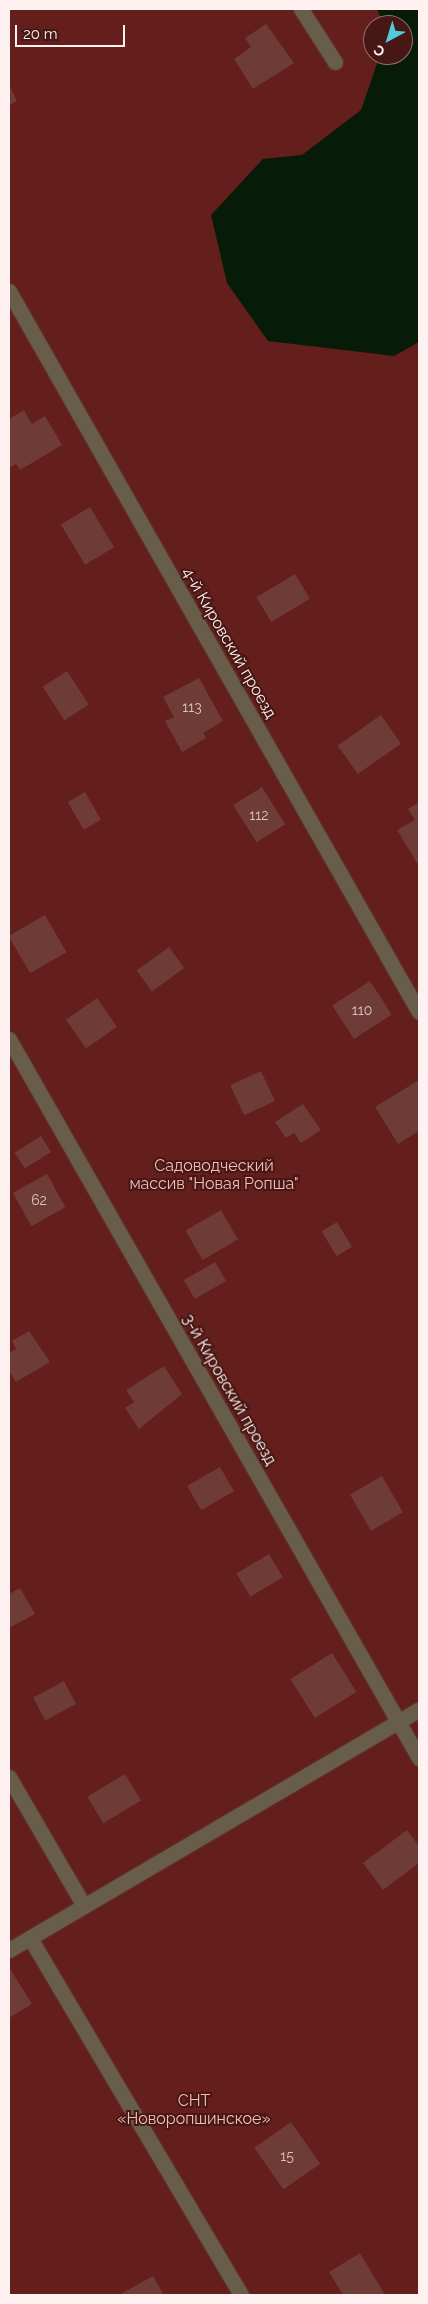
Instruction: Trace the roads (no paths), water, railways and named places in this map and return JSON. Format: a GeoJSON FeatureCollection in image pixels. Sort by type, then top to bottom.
{"type":"FeatureCollection","features":[{"type":"Feature","properties":{"kind":"street"},"geometry":{"type":"LineString","coordinates":[[302,9],[335,62]]}},
{"type":"Feature","properties":{"kind":"street","name":"4-й Кировский проезд"},"geometry":{"type":"LineString","coordinates":[[9,291],[419,1012]]}},
{"type":"Feature","properties":{"kind":"street","name":"3-й Кировский проезд"},"geometry":{"type":"LineString","coordinates":[[9,1039],[419,1758]]}},
{"type":"Feature","properties":{"kind":"street"},"geometry":{"type":"LineString","coordinates":[[9,1950],[419,1709]]}},
{"type":"Feature","properties":{"kind":"street"},"geometry":{"type":"LineString","coordinates":[[9,1777],[84,1906]]}},
{"type":"Feature","properties":{"kind":"street"},"geometry":{"type":"LineString","coordinates":[[30,1938],[241,2295]]}},
{"type":"Feature","properties":{"kind":"park label","name":"Садоводческий массив \"Новая Ропша\""},"geometry":{"type":"Point","coordinates":[214,1175]}},
{"type":"Feature","properties":{"kind":"park label","name":"СНТ «Новоропшинское»"},"geometry":{"type":"Point","coordinates":[194,2110]}}]}
